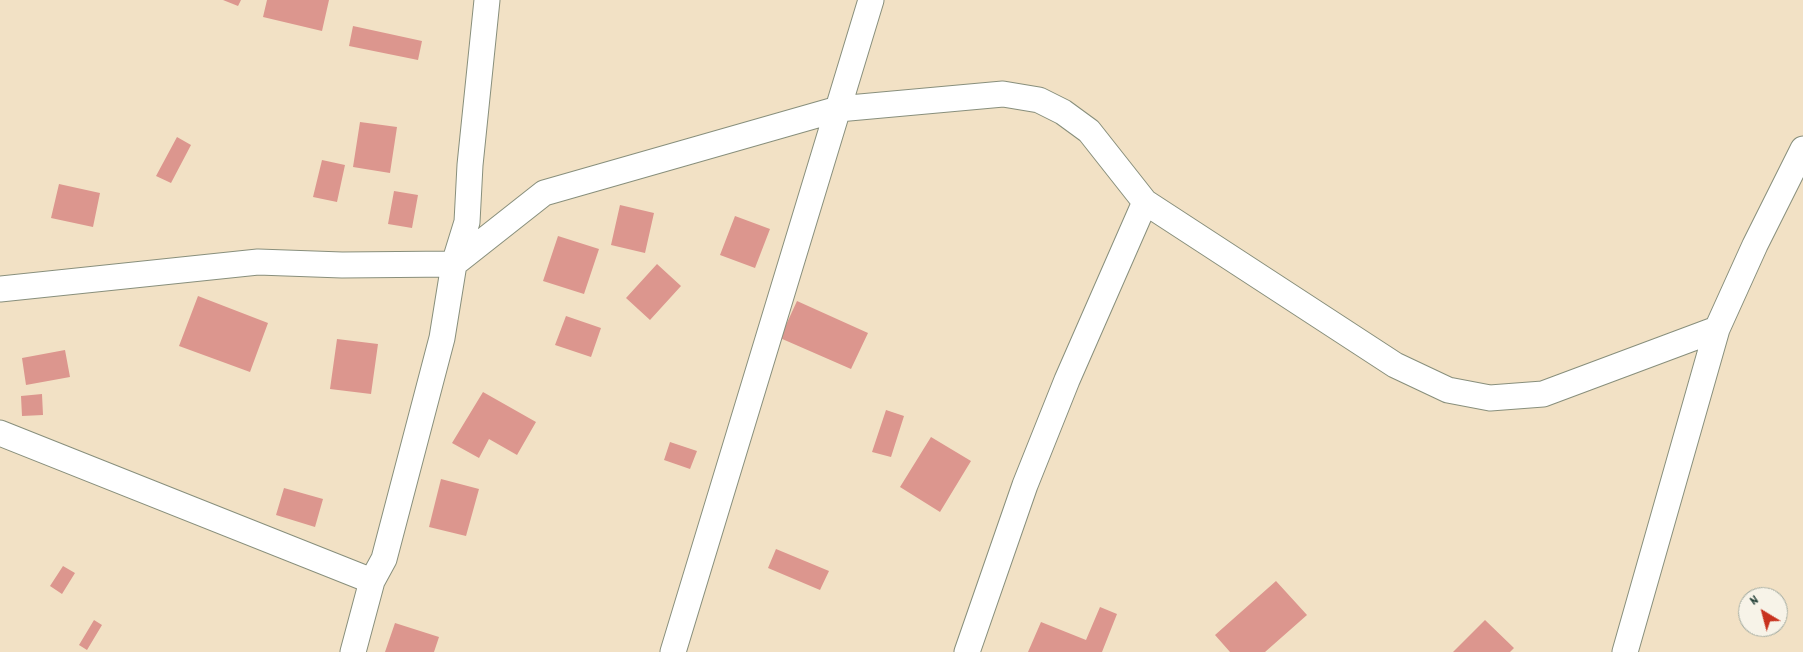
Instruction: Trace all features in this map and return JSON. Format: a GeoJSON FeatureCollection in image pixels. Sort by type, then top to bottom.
{"type":"FeatureCollection","features":[{"type":"Feature","properties":{"kind":"street"},"geometry":{"type":"LineString","coordinates":[[353,652],[372,581],[384,559],[442,338],[454,264],[467,222],[470,165],[487,0]]}},
{"type":"Feature","properties":{"kind":"street"},"geometry":{"type":"LineString","coordinates":[[673,652],[871,0]]}},
{"type":"Feature","properties":{"kind":"street"},"geometry":{"type":"LineString","coordinates":[[0,289],[258,262],[342,265],[454,264],[544,193],[838,109],[1003,94],[1039,100],[1063,112],[1089,131],[1145,202],[1396,364],[1448,390],[1490,398],[1543,394],[1718,329]]}},
{"type":"Feature","properties":{"kind":"street"},"geometry":{"type":"LineString","coordinates":[[1625,652],[1718,329],[1755,245],[1803,149]]}},
{"type":"Feature","properties":{"kind":"street"},"geometry":{"type":"LineString","coordinates":[[967,652],[1025,485],[1067,380],[1145,202]]}},
{"type":"Feature","properties":{"kind":"street"},"geometry":{"type":"LineString","coordinates":[[0,433],[372,581]]}},
{"type":"Feature","properties":{"kind":"building"},"geometry":{"type":"Polygon","coordinates":[[[223,0],[241,0],[238,6],[223,0]]]}},
{"type":"Feature","properties":{"kind":"building"},"geometry":{"type":"Polygon","coordinates":[[[267,0],[329,0],[322,31],[263,17],[267,0]]]}},
{"type":"Feature","properties":{"kind":"building"},"geometry":{"type":"Polygon","coordinates":[[[353,26],[422,41],[418,60],[349,46],[353,26]]]}},
{"type":"Feature","properties":{"kind":"building"},"geometry":{"type":"Polygon","coordinates":[[[360,122],[397,127],[390,173],[353,167],[360,122]]]}},
{"type":"Feature","properties":{"kind":"building"},"geometry":{"type":"Polygon","coordinates":[[[177,137],[191,145],[171,183],[156,176],[177,137]]]}},
{"type":"Feature","properties":{"kind":"building"},"geometry":{"type":"Polygon","coordinates":[[[322,160],[345,165],[337,202],[313,197],[322,160]]]}},
{"type":"Feature","properties":{"kind":"building"},"geometry":{"type":"Polygon","coordinates":[[[59,184],[100,193],[93,227],[51,218],[59,184]]]}},
{"type":"Feature","properties":{"kind":"building"},"geometry":{"type":"Polygon","coordinates":[[[394,191],[418,195],[412,228],[388,224],[394,191]]]}},
{"type":"Feature","properties":{"kind":"building"},"geometry":{"type":"Polygon","coordinates":[[[620,205],[654,213],[645,253],[611,245],[620,205]]]}},
{"type":"Feature","properties":{"kind":"building"},"geometry":{"type":"Polygon","coordinates":[[[735,216],[770,229],[755,268],[720,255],[735,216]]]}},
{"type":"Feature","properties":{"kind":"building"},"geometry":{"type":"Polygon","coordinates":[[[558,236],[599,249],[584,294],[543,281],[558,236]]]}},
{"type":"Feature","properties":{"kind":"building"},"geometry":{"type":"Polygon","coordinates":[[[657,264],[681,286],[650,320],[626,298],[657,264]]]}},
{"type":"Feature","properties":{"kind":"building"},"geometry":{"type":"Polygon","coordinates":[[[198,296],[268,323],[250,372],[179,346],[198,296]]]}},
{"type":"Feature","properties":{"kind":"building"},"geometry":{"type":"Polygon","coordinates":[[[797,301],[868,333],[851,369],[780,338],[797,301]]]}},
{"type":"Feature","properties":{"kind":"building"},"geometry":{"type":"Polygon","coordinates":[[[566,316],[601,328],[591,357],[555,345],[566,316]]]}},
{"type":"Feature","properties":{"kind":"building"},"geometry":{"type":"Polygon","coordinates":[[[337,339],[378,344],[371,394],[330,389],[337,339]]]}},
{"type":"Feature","properties":{"kind":"building"},"geometry":{"type":"Polygon","coordinates":[[[65,350],[70,377],[26,385],[22,358],[65,350]]]}},
{"type":"Feature","properties":{"kind":"building"},"geometry":{"type":"Polygon","coordinates":[[[483,392],[536,422],[517,455],[489,439],[479,458],[452,443],[483,392]]]}},
{"type":"Feature","properties":{"kind":"building"},"geometry":{"type":"Polygon","coordinates":[[[42,394],[43,415],[22,416],[21,396],[42,394]]]}},
{"type":"Feature","properties":{"kind":"building"},"geometry":{"type":"Polygon","coordinates":[[[886,410],[904,416],[891,457],[872,452],[886,410]]]}},
{"type":"Feature","properties":{"kind":"building"},"geometry":{"type":"Polygon","coordinates":[[[931,437],[971,461],[940,512],[900,487],[931,437]]]}},
{"type":"Feature","properties":{"kind":"building"},"geometry":{"type":"Polygon","coordinates":[[[670,442],[697,451],[690,469],[664,460],[670,442]]]}},
{"type":"Feature","properties":{"kind":"building"},"geometry":{"type":"Polygon","coordinates":[[[441,479],[479,489],[466,536],[429,527],[441,479]]]}},
{"type":"Feature","properties":{"kind":"building"},"geometry":{"type":"Polygon","coordinates":[[[284,488],[323,499],[315,527],[276,515],[284,488]]]}},
{"type":"Feature","properties":{"kind":"building"},"geometry":{"type":"Polygon","coordinates":[[[776,549],[829,571],[820,590],[768,568],[776,549]]]}},
{"type":"Feature","properties":{"kind":"building"},"geometry":{"type":"Polygon","coordinates":[[[63,566],[75,573],[62,594],[50,586],[63,566]]]}},
{"type":"Feature","properties":{"kind":"building"},"geometry":{"type":"Polygon","coordinates":[[[1276,581],[1307,615],[1265,652],[1230,652],[1215,635],[1276,581]]]}},
{"type":"Feature","properties":{"kind":"building"},"geometry":{"type":"Polygon","coordinates":[[[1100,607],[1117,614],[1102,652],[1028,652],[1041,622],[1086,640],[1100,607]]]}},
{"type":"Feature","properties":{"kind":"building"},"geometry":{"type":"Polygon","coordinates":[[[94,620],[102,625],[87,650],[79,645],[94,620]]]}},
{"type":"Feature","properties":{"kind":"building"},"geometry":{"type":"Polygon","coordinates":[[[1485,620],[1514,648],[1510,652],[1453,652],[1485,620]]]}},
{"type":"Feature","properties":{"kind":"building"},"geometry":{"type":"Polygon","coordinates":[[[395,623],[439,637],[434,652],[385,652],[395,623]]]}}]}
